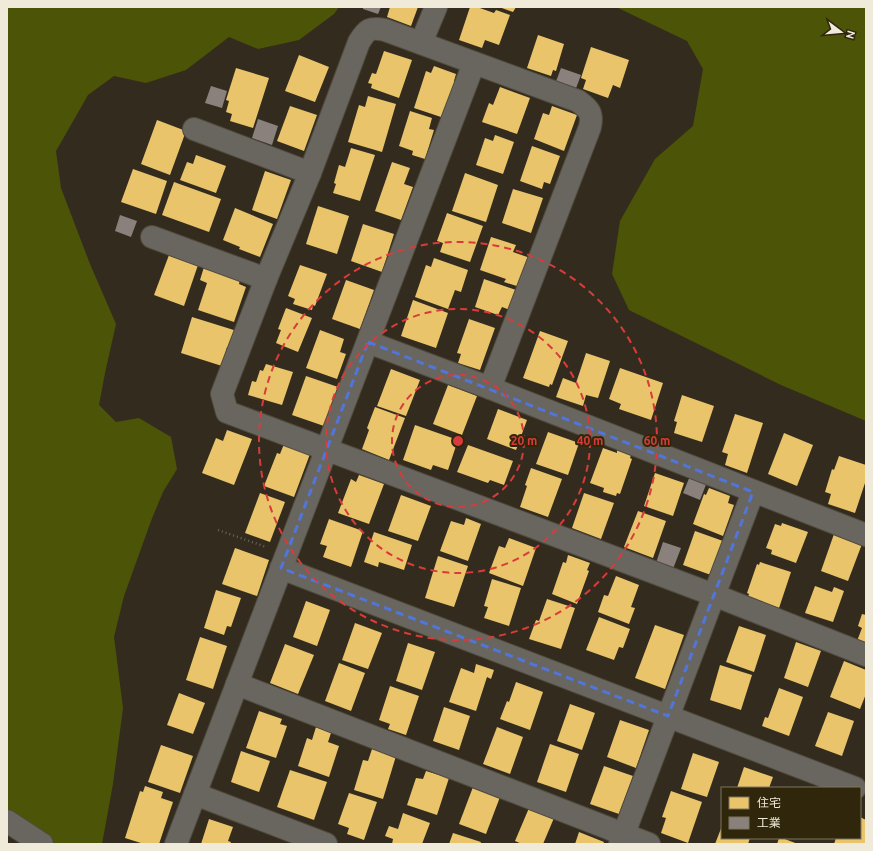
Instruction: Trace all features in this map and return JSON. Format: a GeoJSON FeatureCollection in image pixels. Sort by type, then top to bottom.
{"type":"FeatureCollection","features":[{"type":"Feature","properties":{"kind":"street"},"geometry":{"type":"LineString","coordinates":[[421,44],[436,7]]}},
{"type":"Feature","properties":{"kind":"street"},"geometry":{"type":"LineString","coordinates":[[490,388],[590,127],[592,118],[590,111],[578,101],[377,28],[370,29],[364,34],[359,42],[310,173],[266,278],[222,394],[227,412],[714,595],[866,655]]}},
{"type":"Feature","properties":{"kind":"street"},"geometry":{"type":"LineString","coordinates":[[176,844],[474,63]]}},
{"type":"Feature","properties":{"kind":"street"},"geometry":{"type":"LineString","coordinates":[[194,129],[310,173]]}},
{"type":"Feature","properties":{"kind":"street"},"geometry":{"type":"LineString","coordinates":[[152,237],[266,278]]}},
{"type":"Feature","properties":{"kind":"street"},"geometry":{"type":"LineString","coordinates":[[368,342],[866,535]]}},
{"type":"Feature","properties":{"kind":"street"},"geometry":{"type":"LineString","coordinates":[[622,839],[753,492]]}},
{"type":"Feature","properties":{"kind":"street"},"geometry":{"type":"LineString","coordinates":[[284,561],[668,716],[852,787]]}},
{"type":"Feature","properties":{"kind":"street"},"geometry":{"type":"LineString","coordinates":[[237,684],[622,839],[649,844]]}},
{"type":"Feature","properties":{"kind":"street"},"geometry":{"type":"LineString","coordinates":[[195,794],[326,844]]}},
{"type":"Feature","properties":{"kind":"street"},"geometry":{"type":"LineString","coordinates":[[7,821],[42,844]]}},
{"type":"Feature","properties":{"kind":"path"},"geometry":{"type":"LineString","coordinates":[[218,530],[284,561]]}},
{"type":"Feature","properties":{"kind":"highlighted area"},"geometry":{"type":"Polygon","coordinates":[[[368,342],[753,492],[668,716],[281,568],[368,342]]]}},
{"type":"Feature","properties":{"kind":"green space"},"geometry":{"type":"Polygon","coordinates":[[[339,7],[334,14],[299,40],[258,49],[229,37],[186,70],[146,83],[114,76],[88,95],[56,151],[61,188],[90,264],[116,324],[99,405],[116,422],[139,418],[171,437],[177,469],[163,492],[151,521],[124,596],[114,637],[123,708],[113,784],[102,844],[55,844],[7,813],[7,8],[339,7]]]}},
{"type":"Feature","properties":{"kind":"green space"},"geometry":{"type":"Polygon","coordinates":[[[616,7],[866,7],[866,421],[781,385],[629,310],[612,274],[620,221],[655,159],[693,126],[703,69],[687,41],[616,7]]]}},
{"type":"Feature","properties":{"kind":"building: 住宅"},"geometry":{"type":"Polygon","coordinates":[[[390,7],[418,7],[411,26],[387,17],[390,7]]]}},
{"type":"Feature","properties":{"kind":"building: 住宅"},"geometry":{"type":"Polygon","coordinates":[[[470,7],[477,7],[494,13],[496,10],[510,15],[499,45],[485,40],[482,48],[459,40],[470,7]]]}},
{"type":"Feature","properties":{"kind":"building: 住宅"},"geometry":{"type":"Polygon","coordinates":[[[499,7],[516,7],[513,12],[499,7]]]}},
{"type":"Feature","properties":{"kind":"building: 住宅"},"geometry":{"type":"Polygon","coordinates":[[[538,35],[564,44],[556,71],[553,70],[551,76],[527,68],[538,35]]]}},
{"type":"Feature","properties":{"kind":"building: 住宅"},"geometry":{"type":"Polygon","coordinates":[[[591,47],[629,60],[620,88],[613,85],[608,98],[583,89],[586,80],[581,78],[591,47]]]}},
{"type":"Feature","properties":{"kind":"building: 住宅"},"geometry":{"type":"Polygon","coordinates":[[[384,51],[412,60],[399,98],[371,88],[372,84],[368,83],[372,73],[376,74],[384,51]]]}},
{"type":"Feature","properties":{"kind":"building: 住宅"},"geometry":{"type":"Polygon","coordinates":[[[299,55],[329,67],[315,102],[285,91],[299,55]]]}},
{"type":"Feature","properties":{"kind":"building: 住宅"},"geometry":{"type":"Polygon","coordinates":[[[434,66],[456,74],[454,81],[456,82],[444,118],[414,108],[426,71],[431,73],[434,66]]]}},
{"type":"Feature","properties":{"kind":"building: 住宅"},"geometry":{"type":"Polygon","coordinates":[[[236,68],[269,78],[253,128],[230,121],[232,114],[226,112],[229,101],[226,100],[236,68]]]}},
{"type":"Feature","properties":{"kind":"building: 住宅"},"geometry":{"type":"Polygon","coordinates":[[[500,87],[530,98],[517,134],[482,122],[489,103],[493,105],[500,87]]]}},
{"type":"Feature","properties":{"kind":"building: 住宅"},"geometry":{"type":"Polygon","coordinates":[[[368,96],[396,104],[382,152],[348,142],[359,105],[365,107],[368,96]]]}},
{"type":"Feature","properties":{"kind":"building: 住宅"},"geometry":{"type":"Polygon","coordinates":[[[290,106],[317,115],[304,151],[277,141],[290,106]]]}},
{"type":"Feature","properties":{"kind":"building: 住宅"},"geometry":{"type":"Polygon","coordinates":[[[552,106],[577,115],[564,151],[534,139],[543,113],[549,115],[552,106]]]}},
{"type":"Feature","properties":{"kind":"building: 住宅"},"geometry":{"type":"Polygon","coordinates":[[[410,111],[432,118],[429,129],[434,130],[425,159],[412,155],[413,151],[399,146],[410,111]]]}},
{"type":"Feature","properties":{"kind":"building: 住宅"},"geometry":{"type":"Polygon","coordinates":[[[157,120],[186,131],[170,175],[141,164],[157,120]]]}},
{"type":"Feature","properties":{"kind":"building: 住宅"},"geometry":{"type":"Polygon","coordinates":[[[495,135],[514,142],[503,174],[476,165],[485,138],[493,141],[495,135]]]}},
{"type":"Feature","properties":{"kind":"building: 住宅"},"geometry":{"type":"Polygon","coordinates":[[[532,146],[560,156],[550,184],[544,182],[542,189],[520,181],[532,146]]]}},
{"type":"Feature","properties":{"kind":"building: 住宅"},"geometry":{"type":"Polygon","coordinates":[[[351,148],[375,155],[360,201],[333,193],[339,165],[345,167],[351,148]]]}},
{"type":"Feature","properties":{"kind":"building: 住宅"},"geometry":{"type":"Polygon","coordinates":[[[196,155],[226,166],[216,193],[180,180],[187,162],[193,164],[196,155]]]}},
{"type":"Feature","properties":{"kind":"building: 住宅"},"geometry":{"type":"Polygon","coordinates":[[[392,162],[410,168],[404,184],[413,187],[401,220],[375,211],[392,162]]]}},
{"type":"Feature","properties":{"kind":"building: 住宅"},"geometry":{"type":"Polygon","coordinates":[[[133,169],[167,181],[156,214],[121,202],[133,169]]]}},
{"type":"Feature","properties":{"kind":"building: 住宅"},"geometry":{"type":"Polygon","coordinates":[[[265,171],[291,180],[277,219],[252,210],[265,171]]]}},
{"type":"Feature","properties":{"kind":"building: 住宅"},"geometry":{"type":"Polygon","coordinates":[[[465,173],[498,185],[486,222],[452,211],[465,173]]]}},
{"type":"Feature","properties":{"kind":"building: 住宅"},"geometry":{"type":"Polygon","coordinates":[[[174,182],[221,199],[209,232],[162,215],[174,182]]]}},
{"type":"Feature","properties":{"kind":"building: 住宅"},"geometry":{"type":"Polygon","coordinates":[[[513,189],[543,198],[531,233],[502,223],[513,189]]]}},
{"type":"Feature","properties":{"kind":"building: 住宅"},"geometry":{"type":"Polygon","coordinates":[[[318,206],[349,216],[337,254],[306,244],[318,206]]]}},
{"type":"Feature","properties":{"kind":"building: 住宅"},"geometry":{"type":"Polygon","coordinates":[[[235,208],[273,224],[260,257],[239,249],[240,247],[223,240],[235,208]]]}},
{"type":"Feature","properties":{"kind":"building: 住宅"},"geometry":{"type":"Polygon","coordinates":[[[447,213],[483,226],[470,262],[440,252],[443,243],[437,241],[447,213]]]}},
{"type":"Feature","properties":{"kind":"building: 住宅"},"geometry":{"type":"Polygon","coordinates":[[[363,224],[394,234],[382,272],[351,261],[363,224]]]}},
{"type":"Feature","properties":{"kind":"building: 住宅"},"geometry":{"type":"Polygon","coordinates":[[[491,237],[516,245],[513,252],[530,258],[520,287],[504,282],[506,279],[480,270],[491,237]]]}},
{"type":"Feature","properties":{"kind":"building: 住宅"},"geometry":{"type":"Polygon","coordinates":[[[169,255],[198,265],[184,306],[154,295],[169,255]]]}},
{"type":"Feature","properties":{"kind":"building: 住宅"},"geometry":{"type":"Polygon","coordinates":[[[434,258],[468,270],[461,292],[455,290],[448,309],[415,297],[426,265],[431,267],[434,258]]]}},
{"type":"Feature","properties":{"kind":"building: 住宅"},"geometry":{"type":"Polygon","coordinates":[[[300,265],[327,274],[315,306],[313,305],[312,310],[293,304],[295,299],[288,296],[300,265]]]}},
{"type":"Feature","properties":{"kind":"building: 住宅"},"geometry":{"type":"Polygon","coordinates":[[[204,267],[240,279],[239,284],[246,287],[234,322],[198,310],[207,283],[200,280],[204,267]]]}},
{"type":"Feature","properties":{"kind":"building: 住宅"},"geometry":{"type":"Polygon","coordinates":[[[484,279],[516,290],[511,304],[513,311],[502,307],[498,315],[475,307],[484,279]]]}},
{"type":"Feature","properties":{"kind":"building: 住宅"},"geometry":{"type":"Polygon","coordinates":[[[346,280],[374,290],[360,329],[332,319],[346,280]]]}},
{"type":"Feature","properties":{"kind":"building: 住宅"},"geometry":{"type":"Polygon","coordinates":[[[413,300],[448,313],[436,348],[401,336],[413,300]]]}},
{"type":"Feature","properties":{"kind":"building: 住宅"},"geometry":{"type":"Polygon","coordinates":[[[286,308],[312,318],[298,352],[276,343],[281,330],[278,329],[286,308]]]}},
{"type":"Feature","properties":{"kind":"building: 住宅"},"geometry":{"type":"Polygon","coordinates":[[[192,317],[237,331],[231,348],[227,347],[222,366],[181,353],[192,317]]]}},
{"type":"Feature","properties":{"kind":"building: 住宅"},"geometry":{"type":"Polygon","coordinates":[[[469,319],[495,328],[480,370],[458,363],[461,354],[457,353],[469,319]]]}},
{"type":"Feature","properties":{"kind":"building: 住宅"},"geometry":{"type":"Polygon","coordinates":[[[320,330],[344,339],[340,352],[346,354],[337,379],[306,368],[320,330]]]}},
{"type":"Feature","properties":{"kind":"building: 住宅"},"geometry":{"type":"Polygon","coordinates":[[[540,331],[568,341],[552,385],[550,384],[549,387],[523,378],[540,331]]]}},
{"type":"Feature","properties":{"kind":"building: 住宅"},"geometry":{"type":"Polygon","coordinates":[[[586,353],[610,361],[598,398],[586,395],[583,406],[556,397],[563,378],[576,383],[586,353]]]}},
{"type":"Feature","properties":{"kind":"building: 住宅"},"geometry":{"type":"Polygon","coordinates":[[[266,364],[293,372],[282,405],[248,395],[252,381],[256,382],[260,370],[263,371],[266,364]]]}},
{"type":"Feature","properties":{"kind":"building: 住宅"},"geometry":{"type":"Polygon","coordinates":[[[620,368],[663,383],[651,420],[619,409],[621,404],[609,399],[620,368]]]}},
{"type":"Feature","properties":{"kind":"building: 住宅"},"geometry":{"type":"Polygon","coordinates":[[[391,369],[420,380],[406,416],[377,406],[391,369]]]}},
{"type":"Feature","properties":{"kind":"building: 住宅"},"geometry":{"type":"Polygon","coordinates":[[[306,376],[338,387],[324,426],[292,415],[306,376]]]}},
{"type":"Feature","properties":{"kind":"building: 住宅"},"geometry":{"type":"Polygon","coordinates":[[[448,385],[477,396],[462,435],[433,424],[448,385]]]}},
{"type":"Feature","properties":{"kind":"building: 住宅"},"geometry":{"type":"Polygon","coordinates":[[[682,395],[714,406],[702,442],[674,433],[677,422],[674,421],[682,395]]]}},
{"type":"Feature","properties":{"kind":"building: 住宅"},"geometry":{"type":"Polygon","coordinates":[[[375,407],[405,418],[389,460],[362,449],[369,430],[367,428],[375,407]]]}},
{"type":"Feature","properties":{"kind":"building: 住宅"},"geometry":{"type":"Polygon","coordinates":[[[498,409],[527,420],[516,450],[487,439],[498,409]]]}},
{"type":"Feature","properties":{"kind":"building: 住宅"},"geometry":{"type":"Polygon","coordinates":[[[735,414],[763,423],[747,473],[725,465],[728,454],[722,452],[735,414]]]}},
{"type":"Feature","properties":{"kind":"building: 住宅"},"geometry":{"type":"Polygon","coordinates":[[[415,425],[458,440],[448,470],[433,465],[431,470],[403,460],[415,425]]]}},
{"type":"Feature","properties":{"kind":"building: 住宅"},"geometry":{"type":"Polygon","coordinates":[[[227,430],[252,439],[234,485],[202,473],[216,438],[223,441],[227,430]]]}},
{"type":"Feature","properties":{"kind":"building: 住宅"},"geometry":{"type":"Polygon","coordinates":[[[548,432],[579,443],[568,475],[536,464],[548,432]]]}},
{"type":"Feature","properties":{"kind":"building: 住宅"},"geometry":{"type":"Polygon","coordinates":[[[784,433],[813,445],[797,486],[768,474],[784,433]]]}},
{"type":"Feature","properties":{"kind":"building: 住宅"},"geometry":{"type":"Polygon","coordinates":[[[284,444],[310,454],[294,497],[264,486],[277,453],[280,454],[284,444]]]}},
{"type":"Feature","properties":{"kind":"building: 住宅"},"geometry":{"type":"Polygon","coordinates":[[[468,445],[513,461],[504,485],[490,480],[488,483],[457,472],[468,445]]]}},
{"type":"Feature","properties":{"kind":"building: 住宅"},"geometry":{"type":"Polygon","coordinates":[[[603,448],[617,453],[617,450],[631,455],[630,458],[632,459],[620,494],[617,493],[616,496],[603,492],[604,488],[590,483],[603,448]]]}},
{"type":"Feature","properties":{"kind":"building: 住宅"},"geometry":{"type":"Polygon","coordinates":[[[839,456],[866,465],[866,480],[855,513],[828,504],[831,494],[825,492],[832,469],[834,470],[839,456]]]}},
{"type":"Feature","properties":{"kind":"building: 住宅"},"geometry":{"type":"Polygon","coordinates":[[[531,468],[562,479],[548,517],[520,507],[531,468]]]}},
{"type":"Feature","properties":{"kind":"building: 住宅"},"geometry":{"type":"Polygon","coordinates":[[[655,473],[684,483],[673,516],[644,506],[655,473]]]}},
{"type":"Feature","properties":{"kind":"building: 住宅"},"geometry":{"type":"Polygon","coordinates":[[[359,475],[384,484],[369,524],[338,513],[351,479],[356,482],[359,475]]]}},
{"type":"Feature","properties":{"kind":"building: 住宅"},"geometry":{"type":"Polygon","coordinates":[[[709,488],[730,496],[728,503],[734,505],[723,536],[693,524],[704,494],[706,495],[709,488]]]}},
{"type":"Feature","properties":{"kind":"building: 住宅"},"geometry":{"type":"Polygon","coordinates":[[[260,493],[285,502],[270,542],[245,533],[260,493]]]}},
{"type":"Feature","properties":{"kind":"building: 住宅"},"geometry":{"type":"Polygon","coordinates":[[[584,493],[614,503],[601,539],[572,528],[584,493]]]}},
{"type":"Feature","properties":{"kind":"building: 住宅"},"geometry":{"type":"Polygon","coordinates":[[[401,495],[431,506],[418,541],[388,531],[401,495]]]}},
{"type":"Feature","properties":{"kind":"building: 住宅"},"geometry":{"type":"Polygon","coordinates":[[[638,511],[666,521],[653,558],[624,547],[638,511]]]}},
{"type":"Feature","properties":{"kind":"building: 住宅"},"geometry":{"type":"Polygon","coordinates":[[[466,518],[481,524],[468,561],[440,551],[451,521],[464,525],[466,518]]]}},
{"type":"Feature","properties":{"kind":"building: 住宅"},"geometry":{"type":"Polygon","coordinates":[[[329,519],[363,531],[351,567],[323,557],[327,546],[320,544],[329,519]]]}},
{"type":"Feature","properties":{"kind":"building: 住宅"},"geometry":{"type":"Polygon","coordinates":[[[782,523],[808,532],[796,563],[771,554],[772,550],[766,548],[775,524],[781,526],[782,523]]]}},
{"type":"Feature","properties":{"kind":"building: 住宅"},"geometry":{"type":"Polygon","coordinates":[[[695,531],[723,541],[711,575],[683,565],[695,531]]]}},
{"type":"Feature","properties":{"kind":"building: 住宅"},"geometry":{"type":"Polygon","coordinates":[[[374,532],[412,545],[404,570],[379,562],[378,567],[364,562],[374,532]]]}},
{"type":"Feature","properties":{"kind":"building: 住宅"},"geometry":{"type":"Polygon","coordinates":[[[834,534],[862,544],[848,581],[821,571],[834,534]]]}},
{"type":"Feature","properties":{"kind":"building: 住宅"},"geometry":{"type":"Polygon","coordinates":[[[509,538],[536,548],[523,586],[489,573],[499,546],[505,548],[509,538]]]}},
{"type":"Feature","properties":{"kind":"building: 住宅"},"geometry":{"type":"Polygon","coordinates":[[[235,548],[269,560],[257,596],[222,584],[235,548]]]}},
{"type":"Feature","properties":{"kind":"building: 住宅"},"geometry":{"type":"Polygon","coordinates":[[[568,555],[590,563],[587,570],[589,571],[577,604],[552,594],[563,562],[566,563],[568,555]]]}},
{"type":"Feature","properties":{"kind":"building: 住宅"},"geometry":{"type":"Polygon","coordinates":[[[438,556],[468,566],[454,607],[425,598],[438,556]]]}},
{"type":"Feature","properties":{"kind":"building: 住宅"},"geometry":{"type":"Polygon","coordinates":[[[760,562],[791,572],[779,608],[748,597],[749,594],[747,593],[757,564],[759,565],[760,562]]]}},
{"type":"Feature","properties":{"kind":"building: 住宅"},"geometry":{"type":"Polygon","coordinates":[[[616,576],[639,585],[631,607],[635,608],[629,624],[598,612],[604,595],[608,596],[616,576]]]}},
{"type":"Feature","properties":{"kind":"building: 住宅"},"geometry":{"type":"Polygon","coordinates":[[[492,579],[521,588],[509,626],[484,618],[488,607],[484,606],[492,579]]]}},
{"type":"Feature","properties":{"kind":"building: 住宅"},"geometry":{"type":"Polygon","coordinates":[[[815,586],[832,592],[834,587],[844,591],[833,622],[805,613],[815,586]]]}},
{"type":"Feature","properties":{"kind":"building: 住宅"},"geometry":{"type":"Polygon","coordinates":[[[216,590],[241,598],[231,627],[227,626],[224,635],[204,628],[216,590]]]}},
{"type":"Feature","properties":{"kind":"building: 住宅"},"geometry":{"type":"Polygon","coordinates":[[[547,599],[575,608],[561,649],[529,639],[536,620],[539,621],[547,599]]]}},
{"type":"Feature","properties":{"kind":"building: 住宅"},"geometry":{"type":"Polygon","coordinates":[[[306,601],[330,610],[317,646],[293,637],[306,601]]]}},
{"type":"Feature","properties":{"kind":"building: 住宅"},"geometry":{"type":"Polygon","coordinates":[[[862,614],[866,615],[866,644],[857,641],[862,628],[858,626],[862,614]]]}},
{"type":"Feature","properties":{"kind":"building: 住宅"},"geometry":{"type":"Polygon","coordinates":[[[599,617],[630,629],[623,648],[619,647],[614,660],[586,650],[599,617]]]}},
{"type":"Feature","properties":{"kind":"building: 住宅"},"geometry":{"type":"Polygon","coordinates":[[[355,623],[382,633],[368,669],[342,660],[355,623]]]}},
{"type":"Feature","properties":{"kind":"building: 住宅"},"geometry":{"type":"Polygon","coordinates":[[[655,625],[684,635],[665,689],[635,678],[655,625]]]}},
{"type":"Feature","properties":{"kind":"building: 住宅"},"geometry":{"type":"Polygon","coordinates":[[[739,626],[766,635],[754,672],[726,662],[739,626]]]}},
{"type":"Feature","properties":{"kind":"building: 住宅"},"geometry":{"type":"Polygon","coordinates":[[[200,637],[227,646],[213,689],[186,680],[200,637]]]}},
{"type":"Feature","properties":{"kind":"building: 住宅"},"geometry":{"type":"Polygon","coordinates":[[[796,642],[821,651],[808,687],[784,678],[796,642]]]}},
{"type":"Feature","properties":{"kind":"building: 住宅"},"geometry":{"type":"Polygon","coordinates":[[[408,643],[435,652],[422,690],[396,681],[408,643]]]}},
{"type":"Feature","properties":{"kind":"building: 住宅"},"geometry":{"type":"Polygon","coordinates":[[[285,644],[314,655],[298,694],[270,683],[285,644]]]}},
{"type":"Feature","properties":{"kind":"building: 住宅"},"geometry":{"type":"Polygon","coordinates":[[[844,661],[866,670],[866,694],[860,709],[830,697],[844,661]]]}},
{"type":"Feature","properties":{"kind":"building: 住宅"},"geometry":{"type":"Polygon","coordinates":[[[339,663],[365,673],[351,711],[325,701],[339,663]]]}},
{"type":"Feature","properties":{"kind":"building: 住宅"},"geometry":{"type":"Polygon","coordinates":[[[476,664],[494,670],[491,679],[487,677],[476,711],[449,702],[461,668],[474,673],[476,664]]]}},
{"type":"Feature","properties":{"kind":"building: 住宅"},"geometry":{"type":"Polygon","coordinates":[[[720,665],[752,675],[741,710],[710,700],[720,665]]]}},
{"type":"Feature","properties":{"kind":"building: 住宅"},"geometry":{"type":"Polygon","coordinates":[[[516,682],[543,692],[530,730],[500,719],[507,701],[509,702],[516,682]]]}},
{"type":"Feature","properties":{"kind":"building: 住宅"},"geometry":{"type":"Polygon","coordinates":[[[390,686],[419,696],[406,735],[388,729],[390,724],[379,720],[390,686]]]}},
{"type":"Feature","properties":{"kind":"building: 住宅"},"geometry":{"type":"Polygon","coordinates":[[[779,688],[803,697],[789,736],[762,726],[765,717],[768,718],[779,688]]]}},
{"type":"Feature","properties":{"kind":"building: 住宅"},"geometry":{"type":"Polygon","coordinates":[[[179,693],[205,703],[193,734],[167,725],[179,693]]]}},
{"type":"Feature","properties":{"kind":"building: 住宅"},"geometry":{"type":"Polygon","coordinates":[[[570,704],[595,713],[582,750],[557,741],[570,704]]]}},
{"type":"Feature","properties":{"kind":"building: 住宅"},"geometry":{"type":"Polygon","coordinates":[[[444,707],[470,716],[459,750],[433,741],[444,707]]]}},
{"type":"Feature","properties":{"kind":"building: 住宅"},"geometry":{"type":"Polygon","coordinates":[[[259,711],[282,719],[280,724],[287,726],[276,758],[246,748],[259,711]]]}},
{"type":"Feature","properties":{"kind":"building: 住宅"},"geometry":{"type":"Polygon","coordinates":[[[828,712],[854,721],[842,756],[815,746],[828,712]]]}},
{"type":"Feature","properties":{"kind":"building: 住宅"},"geometry":{"type":"Polygon","coordinates":[[[620,720],[649,730],[636,768],[607,757],[620,720]]]}},
{"type":"Feature","properties":{"kind":"building: 住宅"},"geometry":{"type":"Polygon","coordinates":[[[316,727],[331,733],[328,742],[339,746],[329,777],[298,766],[307,738],[312,740],[316,727]]]}},
{"type":"Feature","properties":{"kind":"building: 住宅"},"geometry":{"type":"Polygon","coordinates":[[[497,727],[523,737],[510,774],[483,764],[497,727]]]}},
{"type":"Feature","properties":{"kind":"building: 住宅"},"geometry":{"type":"Polygon","coordinates":[[[550,744],[579,754],[566,792],[537,782],[550,744]]]}},
{"type":"Feature","properties":{"kind":"building: 住宅"},"geometry":{"type":"Polygon","coordinates":[[[161,745],[193,756],[180,793],[148,782],[161,745]]]}},
{"type":"Feature","properties":{"kind":"building: 住宅"},"geometry":{"type":"Polygon","coordinates":[[[372,749],[396,756],[383,799],[354,790],[363,760],[368,761],[372,749]]]}},
{"type":"Feature","properties":{"kind":"building: 住宅"},"geometry":{"type":"Polygon","coordinates":[[[241,751],[270,761],[259,792],[231,782],[241,751]]]}},
{"type":"Feature","properties":{"kind":"building: 住宅"},"geometry":{"type":"Polygon","coordinates":[[[693,753],[719,762],[707,797],[681,789],[693,753]]]}},
{"type":"Feature","properties":{"kind":"building: 住宅"},"geometry":{"type":"Polygon","coordinates":[[[604,766],[633,776],[619,814],[590,804],[604,766]]]}},
{"type":"Feature","properties":{"kind":"building: 住宅"},"geometry":{"type":"Polygon","coordinates":[[[744,767],[773,777],[769,787],[737,787],[744,767]]]}},
{"type":"Feature","properties":{"kind":"building: 住宅"},"geometry":{"type":"Polygon","coordinates":[[[290,770],[327,782],[314,820],[277,807],[290,770]]]}},
{"type":"Feature","properties":{"kind":"building: 住宅"},"geometry":{"type":"Polygon","coordinates":[[[426,771],[449,778],[437,815],[407,805],[416,778],[423,779],[426,771]]]}},
{"type":"Feature","properties":{"kind":"building: 住宅"},"geometry":{"type":"Polygon","coordinates":[[[145,786],[163,792],[161,798],[173,802],[159,844],[144,844],[125,838],[140,791],[143,792],[145,786]]]}},
{"type":"Feature","properties":{"kind":"building: 住宅"},"geometry":{"type":"Polygon","coordinates":[[[473,787],[500,797],[486,834],[459,824],[473,787]]]}},
{"type":"Feature","properties":{"kind":"building: 住宅"},"geometry":{"type":"Polygon","coordinates":[[[671,791],[702,802],[688,843],[661,833],[666,818],[662,817],[671,791]]]}},
{"type":"Feature","properties":{"kind":"building: 住宅"},"geometry":{"type":"Polygon","coordinates":[[[349,793],[377,802],[364,840],[347,834],[349,828],[338,824],[349,793]]]}},
{"type":"Feature","properties":{"kind":"building: 住宅"},"geometry":{"type":"Polygon","coordinates":[[[529,808],[554,818],[543,844],[522,844],[515,841],[529,808]]]}},
{"type":"Feature","properties":{"kind":"building: 住宅"},"geometry":{"type":"Polygon","coordinates":[[[403,813],[430,823],[422,844],[392,844],[393,839],[385,836],[389,826],[398,829],[403,813]]]}},
{"type":"Feature","properties":{"kind":"building: 住宅"},"geometry":{"type":"Polygon","coordinates":[[[861,818],[866,820],[866,844],[834,844],[836,839],[861,839],[861,818]]]}},
{"type":"Feature","properties":{"kind":"building: 住宅"},"geometry":{"type":"Polygon","coordinates":[[[209,819],[233,827],[228,841],[231,842],[230,844],[201,844],[209,819]]]}},
{"type":"Feature","properties":{"kind":"building: 住宅"},"geometry":{"type":"Polygon","coordinates":[[[721,829],[721,839],[750,839],[748,844],[715,844],[721,829]]]}},
{"type":"Feature","properties":{"kind":"building: 住宅"},"geometry":{"type":"Polygon","coordinates":[[[579,832],[604,842],[603,844],[575,844],[579,832]]]}},
{"type":"Feature","properties":{"kind":"building: 住宅"},"geometry":{"type":"Polygon","coordinates":[[[453,833],[481,842],[480,844],[449,844],[453,833]]]}},
{"type":"Feature","properties":{"kind":"building: 住宅"},"geometry":{"type":"Polygon","coordinates":[[[779,839],[785,839],[798,844],[777,844],[779,839]]]}},
{"type":"Feature","properties":{"kind":"building: 工業"},"geometry":{"type":"Polygon","coordinates":[[[363,7],[381,7],[378,14],[363,9],[363,7]]]}},
{"type":"Feature","properties":{"kind":"building: 工業"},"geometry":{"type":"Polygon","coordinates":[[[561,68],[581,75],[575,91],[555,84],[561,68]]]}},
{"type":"Feature","properties":{"kind":"building: 工業"},"geometry":{"type":"Polygon","coordinates":[[[211,86],[227,91],[222,108],[205,103],[211,86]]]}},
{"type":"Feature","properties":{"kind":"building: 工業"},"geometry":{"type":"Polygon","coordinates":[[[258,119],[278,126],[272,145],[252,138],[258,119]]]}},
{"type":"Feature","properties":{"kind":"building: 工業"},"geometry":{"type":"Polygon","coordinates":[[[120,215],[137,221],[131,237],[115,231],[120,215]]]}},
{"type":"Feature","properties":{"kind":"building: 工業"},"geometry":{"type":"Polygon","coordinates":[[[690,476],[707,482],[700,500],[683,493],[690,476]]]}},
{"type":"Feature","properties":{"kind":"building: 工業"},"geometry":{"type":"Polygon","coordinates":[[[663,542],[681,548],[673,569],[656,563],[663,542]]]}}]}
